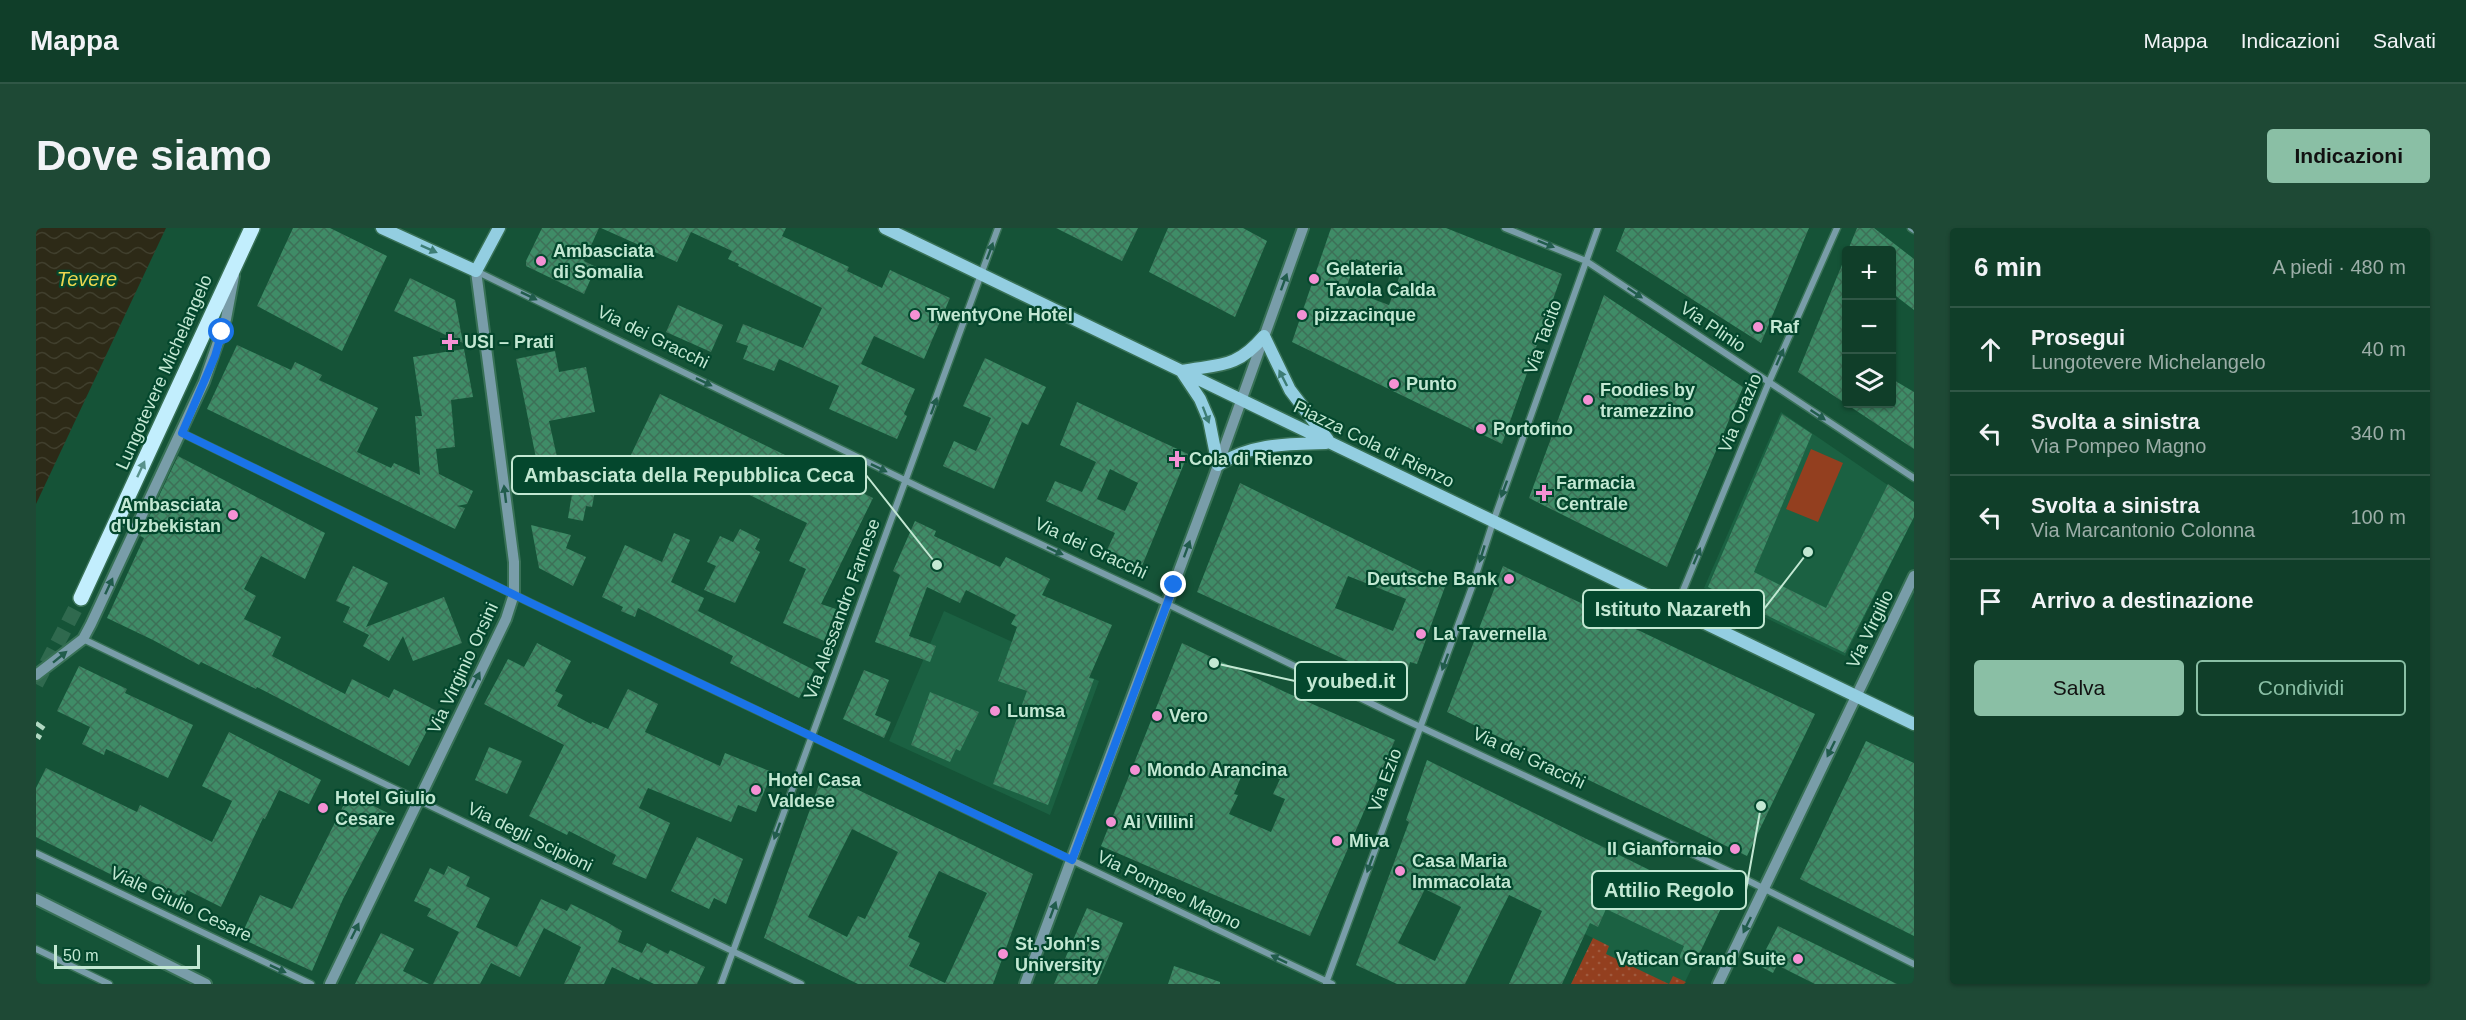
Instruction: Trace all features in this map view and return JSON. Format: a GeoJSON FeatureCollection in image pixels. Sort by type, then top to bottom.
{"type":"FeatureCollection","features":[{"type":"Feature","properties":{"kind":"main road","name":"Lungotevere Michelangelo"},"geometry":{"type":"LineString","coordinates":[[81,598],[252,228]]}},
{"type":"Feature","properties":{"kind":"main road","name":"Via dei Gracchi"},"geometry":{"type":"LineString","coordinates":[[382,228],[476,271]]}},
{"type":"Feature","properties":{"kind":"main road"},"geometry":{"type":"LineString","coordinates":[[476,271],[500,228]]}},
{"type":"Feature","properties":{"kind":"main road","name":"Piazza Cola di Rienzo"},"geometry":{"type":"LineString","coordinates":[[885,228],[1914,724]]}},
{"type":"Feature","properties":{"kind":"main road"},"geometry":{"type":"LineString","coordinates":[[1264,336],[1290,390],[1330,442],[1270,446],[1242,452],[1218,465],[1209,420],[1200,399],[1181,371],[1234,362],[1249,353],[1264,336]]}},
{"type":"Feature","properties":{"kind":"street"},"geometry":{"type":"LineString","coordinates":[[981,275],[998,228]]}},
{"type":"Feature","properties":{"kind":"street"},"geometry":{"type":"LineString","coordinates":[[1025,984],[1167,604],[1303,228]]}},
{"type":"Feature","properties":{"kind":"street","name":"Via Plinio"},"geometry":{"type":"LineString","coordinates":[[1505,228],[1586,261],[1914,478]]}},
{"type":"Feature","properties":{"kind":"street","name":"Via Tacito"},"geometry":{"type":"LineString","coordinates":[[1493,522],[1598,228]]}},
{"type":"Feature","properties":{"kind":"street","name":"Via Orazio"},"geometry":{"type":"LineString","coordinates":[[1675,610],[1769,382],[1837,228]]}},
{"type":"Feature","properties":{"kind":"street","name":"Lungotevere Michelangelo"},"geometry":{"type":"LineString","coordinates":[[83,639],[182,433],[215,356],[232,295],[236,260]]}},
{"type":"Feature","properties":{"kind":"street","name":"Via dei Gracchi"},"geometry":{"type":"LineString","coordinates":[[476,271],[906,481],[1764,888],[1914,964]]}},
{"type":"Feature","properties":{"kind":"street","name":"Via Virginio Orsini"},"geometry":{"type":"LineString","coordinates":[[330,984],[506,619],[514,594],[514,562],[476,271]]}},
{"type":"Feature","properties":{"kind":"street","name":"Via Alessandro Farnese"},"geometry":{"type":"LineString","coordinates":[[721,984],[981,275]]}},
{"type":"Feature","properties":{"kind":"street","name":"Via Pompeo Magno"},"geometry":{"type":"LineString","coordinates":[[182,433],[1328,983]]}},
{"type":"Feature","properties":{"kind":"street","name":"Via Ezio"},"geometry":{"type":"LineString","coordinates":[[1328,983],[1472,587],[1493,522]]}},
{"type":"Feature","properties":{"kind":"street","name":"Via Virgilio"},"geometry":{"type":"LineString","coordinates":[[1718,984],[1914,576]]}},
{"type":"Feature","properties":{"kind":"street"},"geometry":{"type":"LineString","coordinates":[[36,675],[83,639]]}},
{"type":"Feature","properties":{"kind":"street","name":"Via degli Scipioni"},"geometry":{"type":"LineString","coordinates":[[83,639],[801,984]]}},
{"type":"Feature","properties":{"kind":"street","name":"Viale Giulio Cesare"},"geometry":{"type":"LineString","coordinates":[[36,853],[311,984]]}},
{"type":"Feature","properties":{"kind":"street"},"geometry":{"type":"LineString","coordinates":[[36,899],[206,984]]}},
{"type":"Feature","properties":{"kind":"street"},"geometry":{"type":"LineString","coordinates":[[36,950],[110,984]]}},
{"type":"Feature","properties":{"kind":"shaded area"},"geometry":{"type":"Polygon","coordinates":[[[1781,412],[1914,503],[1914,517],[1845,656],[1704,588],[1781,412]]]}},
{"type":"Feature","properties":{"kind":"shaded area"},"geometry":{"type":"Polygon","coordinates":[[[1811,449],[1843,463],[1818,522],[1786,509],[1811,449]]]}},
{"type":"Feature","properties":{"kind":"shaded area","name":"Lumsa"},"geometry":{"type":"Polygon","coordinates":[[[944,611],[1099,681],[1050,815],[889,741],[944,611]]]}},
{"type":"Feature","properties":{"kind":"shaded area"},"geometry":{"type":"Polygon","coordinates":[[[1590,840],[1722,906],[1684,984],[1571,984],[1593,938],[1552,918],[1590,840]]]}},
{"type":"Feature","properties":{"kind":"shaded area"},"geometry":{"type":"Polygon","coordinates":[[[1593,938],[1609,946],[1606,954],[1669,984],[1571,984],[1593,938]]]}},
{"type":"Feature","properties":{"kind":"shaded area"},"geometry":{"type":"Polygon","coordinates":[[[1673,976],[1686,982],[1684,984],[1669,984],[1673,976]]]}},
{"type":"Feature","properties":{"kind":"water","name":"Tevere"},"geometry":{"type":"Polygon","coordinates":[[[36,228],[166,228],[36,504],[36,228]]]}},
{"type":"Feature","properties":{"kind":"building"},"geometry":{"type":"Polygon","coordinates":[[[293,228],[330,228],[387,256],[342,351],[257,306],[293,228]]]}},
{"type":"Feature","properties":{"kind":"building"},"geometry":{"type":"Polygon","coordinates":[[[542,228],[599,228],[584,261],[596,267],[584,294],[526,266],[526,261],[542,228]]]}},
{"type":"Feature","properties":{"kind":"building"},"geometry":{"type":"Polygon","coordinates":[[[601,228],[786,228],[782,236],[849,267],[847,271],[882,288],[890,270],[950,298],[924,359],[874,336],[861,364],[915,389],[904,414],[907,416],[897,439],[829,409],[839,386],[779,359],[774,371],[743,359],[748,346],[736,342],[743,324],[803,348],[822,308],[738,266],[739,264],[728,259],[732,251],[691,232],[677,262],[601,228]]]}},
{"type":"Feature","properties":{"kind":"building"},"geometry":{"type":"Polygon","coordinates":[[[1056,228],[1138,228],[1122,261],[1056,228]]]}},
{"type":"Feature","properties":{"kind":"building"},"geometry":{"type":"Polygon","coordinates":[[[1168,228],[1243,228],[1267,241],[1235,317],[1149,272],[1168,228]]]}},
{"type":"Feature","properties":{"kind":"building"},"geometry":{"type":"Polygon","coordinates":[[[1331,228],[1446,228],[1562,274],[1502,444],[1292,342],[1331,228]],[[1356,259],[1346,289],[1389,305],[1400,275],[1356,259]]]}},
{"type":"Feature","properties":{"kind":"building"},"geometry":{"type":"Polygon","coordinates":[[[1625,228],[1809,228],[1761,343],[1616,251],[1625,228]]]}},
{"type":"Feature","properties":{"kind":"building"},"geometry":{"type":"Polygon","coordinates":[[[1857,228],[1874,228],[1914,259],[1914,310],[1896,296],[1896,246],[1850,246],[1857,228]]]}},
{"type":"Feature","properties":{"kind":"building"},"geometry":{"type":"Polygon","coordinates":[[[1842,265],[1842,401],[1798,372],[1842,265]]]}},
{"type":"Feature","properties":{"kind":"building"},"geometry":{"type":"Polygon","coordinates":[[[410,278],[455,300],[463,343],[394,311],[410,278]]]}},
{"type":"Feature","properties":{"kind":"building"},"geometry":{"type":"Polygon","coordinates":[[[1604,295],[1743,387],[1667,567],[1529,498],[1604,295]]]}},
{"type":"Feature","properties":{"kind":"building"},"geometry":{"type":"Polygon","coordinates":[[[678,305],[723,325],[711,352],[666,332],[678,305]]]}},
{"type":"Feature","properties":{"kind":"building"},"geometry":{"type":"Polygon","coordinates":[[[237,345],[291,370],[295,362],[322,375],[319,380],[378,408],[357,452],[391,468],[394,463],[420,475],[415,416],[422,416],[413,357],[464,349],[473,397],[451,400],[455,447],[436,449],[439,474],[473,491],[467,504],[457,506],[465,508],[455,529],[207,409],[237,345]]]}},
{"type":"Feature","properties":{"kind":"building"},"geometry":{"type":"Polygon","coordinates":[[[555,351],[559,372],[586,367],[595,412],[549,421],[563,484],[530,491],[524,460],[536,458],[516,359],[555,351]]]}},
{"type":"Feature","properties":{"kind":"building"},"geometry":{"type":"Polygon","coordinates":[[[985,358],[1046,387],[1028,425],[1022,422],[994,489],[943,466],[954,441],[976,451],[991,418],[963,406],[985,358]]]}},
{"type":"Feature","properties":{"kind":"building"},"geometry":{"type":"Polygon","coordinates":[[[1896,381],[1914,392],[1914,449],[1852,408],[1896,408],[1896,381]]]}},
{"type":"Feature","properties":{"kind":"building"},"geometry":{"type":"Polygon","coordinates":[[[660,394],[873,498],[821,604],[836,609],[824,641],[783,623],[806,569],[789,561],[807,523],[692,467],[683,485],[629,459],[660,394]]]}},
{"type":"Feature","properties":{"kind":"building"},"geometry":{"type":"Polygon","coordinates":[[[1077,402],[1188,454],[1142,566],[1107,550],[1115,533],[1046,501],[1055,481],[1082,492],[1096,462],[1060,445],[1077,402]],[[1110,469],[1097,499],[1125,511],[1138,483],[1110,469]]]}},
{"type":"Feature","properties":{"kind":"building"},"geometry":{"type":"Polygon","coordinates":[[[1782,414],[1812,434],[1754,572],[1826,608],[1888,484],[1914,502],[1914,517],[1845,653],[1708,587],[1782,414]]]}},
{"type":"Feature","properties":{"kind":"building"},"geometry":{"type":"Polygon","coordinates":[[[178,456],[325,533],[305,579],[261,556],[244,589],[256,596],[244,619],[281,637],[272,656],[345,694],[352,679],[389,698],[394,689],[437,711],[409,766],[257,687],[256,689],[201,662],[199,665],[107,618],[144,538],[140,536],[178,456]]]}},
{"type":"Feature","properties":{"kind":"building"},"geometry":{"type":"Polygon","coordinates":[[[597,472],[615,475],[612,493],[595,491],[592,507],[586,506],[583,521],[568,518],[574,482],[594,485],[597,472]]]}},
{"type":"Feature","properties":{"kind":"building"},"geometry":{"type":"Polygon","coordinates":[[[1240,483],[1446,584],[1417,664],[1410,662],[1408,670],[1404,671],[1403,678],[1383,668],[1379,675],[1197,592],[1240,483]],[[1348,576],[1335,608],[1393,631],[1406,599],[1348,576]]]}},
{"type":"Feature","properties":{"kind":"building"},"geometry":{"type":"Polygon","coordinates":[[[915,521],[936,531],[934,536],[1000,567],[1006,557],[1050,579],[1042,595],[1112,625],[1089,678],[1094,679],[1048,805],[993,784],[1027,691],[998,681],[1017,627],[1011,624],[1016,615],[966,590],[960,603],[927,587],[909,636],[936,646],[930,662],[875,642],[900,575],[893,571],[915,521]]]}},
{"type":"Feature","properties":{"kind":"building"},"geometry":{"type":"Polygon","coordinates":[[[531,525],[571,535],[566,548],[586,557],[573,586],[539,568],[531,525]]]}},
{"type":"Feature","properties":{"kind":"building"},"geometry":{"type":"Polygon","coordinates":[[[740,529],[760,539],[755,549],[760,552],[735,603],[704,590],[716,566],[707,562],[720,536],[733,542],[740,529]]]}},
{"type":"Feature","properties":{"kind":"building"},"geometry":{"type":"Polygon","coordinates":[[[674,533],[690,540],[671,582],[704,598],[698,611],[814,670],[799,698],[730,663],[733,656],[638,608],[635,617],[621,611],[623,607],[602,597],[625,545],[662,562],[674,533]]]}},
{"type":"Feature","properties":{"kind":"building"},"geometry":{"type":"Polygon","coordinates":[[[353,566],[388,583],[366,627],[444,597],[462,643],[413,661],[403,636],[389,661],[363,646],[369,635],[343,622],[350,607],[336,601],[353,566]]]}},
{"type":"Feature","properties":{"kind":"building"},"geometry":{"type":"Polygon","coordinates":[[[1503,566],[1815,714],[1747,856],[1447,712],[1503,566]]]}},
{"type":"Feature","properties":{"kind":"building"},"geometry":{"type":"Polygon","coordinates":[[[537,643],[571,661],[555,691],[563,695],[557,706],[591,724],[592,722],[608,729],[628,689],[658,704],[645,732],[720,766],[725,753],[772,772],[756,812],[738,805],[731,822],[648,788],[639,808],[670,823],[646,879],[612,864],[616,855],[569,831],[567,835],[529,816],[564,745],[484,704],[508,659],[524,667],[537,643]]]}},
{"type":"Feature","properties":{"kind":"building"},"geometry":{"type":"Polygon","coordinates":[[[1182,643],[1285,692],[1395,740],[1310,936],[1101,846],[1182,643]],[[1246,765],[1234,794],[1238,795],[1229,814],[1271,832],[1285,799],[1273,794],[1280,779],[1246,765]]]}},
{"type":"Feature","properties":{"kind":"building"},"geometry":{"type":"Polygon","coordinates":[[[79,666],[127,689],[125,693],[193,725],[168,778],[106,749],[104,755],[82,744],[90,727],[57,711],[79,666]]]}},
{"type":"Feature","properties":{"kind":"building"},"geometry":{"type":"Polygon","coordinates":[[[864,670],[889,680],[875,715],[891,722],[884,738],[843,719],[864,670]]]}},
{"type":"Feature","properties":{"kind":"building"},"geometry":{"type":"Polygon","coordinates":[[[930,692],[979,712],[960,751],[956,749],[950,762],[911,745],[930,692]]]}},
{"type":"Feature","properties":{"kind":"building"},"geometry":{"type":"Polygon","coordinates":[[[229,732],[321,780],[309,804],[279,790],[265,819],[263,818],[221,907],[187,890],[184,898],[138,875],[132,885],[36,837],[36,788],[46,768],[137,812],[140,805],[212,842],[232,801],[202,786],[229,732]]]}},
{"type":"Feature","properties":{"kind":"building"},"geometry":{"type":"Polygon","coordinates":[[[1866,741],[1914,763],[1914,936],[1800,879],[1866,741]]]}},
{"type":"Feature","properties":{"kind":"building"},"geometry":{"type":"Polygon","coordinates":[[[489,747],[522,761],[507,794],[475,780],[489,747]]]}},
{"type":"Feature","properties":{"kind":"building"},"geometry":{"type":"Polygon","coordinates":[[[1427,760],[1722,906],[1694,965],[1679,958],[1684,946],[1606,909],[1598,927],[1590,923],[1562,984],[1509,984],[1542,911],[1509,895],[1465,984],[1397,984],[1356,965],[1409,822],[1406,820],[1427,760]],[[1425,889],[1398,943],[1435,961],[1461,907],[1425,889]]]}},
{"type":"Feature","properties":{"kind":"building"},"geometry":{"type":"Polygon","coordinates":[[[823,773],[1033,874],[993,984],[858,984],[764,938],[823,773]],[[852,829],[808,917],[847,937],[858,916],[865,919],[898,852],[852,829]],[[939,871],[908,937],[920,943],[909,966],[945,983],[987,893],[939,871]]]}},
{"type":"Feature","properties":{"kind":"building"},"geometry":{"type":"Polygon","coordinates":[[[349,794],[388,813],[343,899],[312,971],[240,938],[260,895],[292,909],[349,794]]]}},
{"type":"Feature","properties":{"kind":"building"},"geometry":{"type":"Polygon","coordinates":[[[697,837],[743,859],[726,904],[714,898],[709,909],[671,891],[697,837]]]}},
{"type":"Feature","properties":{"kind":"building"},"geometry":{"type":"Polygon","coordinates":[[[448,866],[470,877],[466,886],[490,898],[476,927],[517,947],[541,899],[567,911],[571,904],[605,921],[622,931],[618,942],[642,953],[647,943],[668,954],[670,950],[705,967],[697,984],[654,984],[640,977],[639,980],[612,967],[604,984],[564,984],[581,947],[544,928],[520,977],[491,963],[480,984],[433,984],[459,932],[427,916],[431,909],[414,901],[430,868],[444,875],[448,866]]]}},
{"type":"Feature","properties":{"kind":"building"},"geometry":{"type":"Polygon","coordinates":[[[1087,908],[1123,923],[1097,984],[1054,984],[1087,908]]]}},
{"type":"Feature","properties":{"kind":"building"},"geometry":{"type":"Polygon","coordinates":[[[1778,926],[1897,984],[1815,984],[1777,965],[1773,973],[1758,965],[1778,926]]]}},
{"type":"Feature","properties":{"kind":"building"},"geometry":{"type":"Polygon","coordinates":[[[381,933],[414,949],[403,971],[429,984],[355,984],[381,933]]]}},
{"type":"Feature","properties":{"kind":"building"},"geometry":{"type":"Polygon","coordinates":[[[1174,966],[1220,982],[1220,984],[1168,984],[1174,966]]]}},
{"type":"Feature","properties":{"kind":"tunnel"},"geometry":{"type":"LineString","coordinates":[[36,684],[81,598]]}},
{"type":"Feature","properties":{"kind":"railway"},"geometry":{"type":"LineString","coordinates":[[36,723],[46,730]]}},
{"type":"Feature","properties":{"kind":"railway"},"geometry":{"type":"LineString","coordinates":[[36,735],[41,738]]}},
{"type":"Feature","properties":{"kind":"place","name":"Ambasciata di Somalia"},"geometry":{"type":"Point","coordinates":[541,261]}},
{"type":"Feature","properties":{"kind":"place","name":"Gelateria Tavola Calda"},"geometry":{"type":"Point","coordinates":[1314,279]}},
{"type":"Feature","properties":{"kind":"place","name":"TwentyOne Hotel"},"geometry":{"type":"Point","coordinates":[915,315]}},
{"type":"Feature","properties":{"kind":"place","name":"pizzacinque"},"geometry":{"type":"Point","coordinates":[1302,315]}},
{"type":"Feature","properties":{"kind":"place","name":"Raf"},"geometry":{"type":"Point","coordinates":[1758,327]}},
{"type":"Feature","properties":{"kind":"place","name":"USI – Prati"},"geometry":{"type":"Point","coordinates":[450,342]}},
{"type":"Feature","properties":{"kind":"place","name":"Punto"},"geometry":{"type":"Point","coordinates":[1394,384]}},
{"type":"Feature","properties":{"kind":"place","name":"Foodies by tramezzino"},"geometry":{"type":"Point","coordinates":[1588,400]}},
{"type":"Feature","properties":{"kind":"place","name":"Portofino"},"geometry":{"type":"Point","coordinates":[1481,429]}},
{"type":"Feature","properties":{"kind":"place","name":"Cola di Rienzo"},"geometry":{"type":"Point","coordinates":[1177,459]}},
{"type":"Feature","properties":{"kind":"place","name":"Farmacia Centrale"},"geometry":{"type":"Point","coordinates":[1544,493]}},
{"type":"Feature","properties":{"kind":"place","name":"Ambasciata d'Uzbekistan"},"geometry":{"type":"Point","coordinates":[233,515]}},
{"type":"Feature","properties":{"kind":"place","name":"Istituto Nazareth"},"geometry":{"type":"Point","coordinates":[1808,552]}},
{"type":"Feature","properties":{"kind":"place","name":"Ambasciata della Repubblica Ceca"},"geometry":{"type":"Point","coordinates":[937,565]}},
{"type":"Feature","properties":{"kind":"place","name":"Deutsche Bank"},"geometry":{"type":"Point","coordinates":[1509,579]}},
{"type":"Feature","properties":{"kind":"place","name":"La Tavernella"},"geometry":{"type":"Point","coordinates":[1421,634]}},
{"type":"Feature","properties":{"kind":"place","name":"youbed.it"},"geometry":{"type":"Point","coordinates":[1214,663]}},
{"type":"Feature","properties":{"kind":"place","name":"Lumsa"},"geometry":{"type":"Point","coordinates":[995,711]}},
{"type":"Feature","properties":{"kind":"place","name":"Vero"},"geometry":{"type":"Point","coordinates":[1157,716]}},
{"type":"Feature","properties":{"kind":"place","name":"Mondo Arancina"},"geometry":{"type":"Point","coordinates":[1135,770]}},
{"type":"Feature","properties":{"kind":"place","name":"Hotel Casa Valdese"},"geometry":{"type":"Point","coordinates":[756,790]}},
{"type":"Feature","properties":{"kind":"place","name":"Attilio Regolo"},"geometry":{"type":"Point","coordinates":[1761,806]}},
{"type":"Feature","properties":{"kind":"place","name":"Hotel Giulio Cesare"},"geometry":{"type":"Point","coordinates":[323,808]}},
{"type":"Feature","properties":{"kind":"place","name":"Ai Villini"},"geometry":{"type":"Point","coordinates":[1111,822]}},
{"type":"Feature","properties":{"kind":"place","name":"Miva"},"geometry":{"type":"Point","coordinates":[1337,841]}},
{"type":"Feature","properties":{"kind":"place","name":"Il Gianfornaio"},"geometry":{"type":"Point","coordinates":[1735,849]}},
{"type":"Feature","properties":{"kind":"place","name":"Casa Maria Immacolata"},"geometry":{"type":"Point","coordinates":[1400,871]}},
{"type":"Feature","properties":{"kind":"place","name":"St. John's University"},"geometry":{"type":"Point","coordinates":[1003,954]}},
{"type":"Feature","properties":{"kind":"place","name":"Vatican Grand Suite"},"geometry":{"type":"Point","coordinates":[1798,959]}},
{"type":"Feature","properties":{"kind":"route"},"geometry":{"type":"LineString","coordinates":[[222,332],[215,356],[182,433],[531,603],[1072,860],[1174,585]]}}]}
